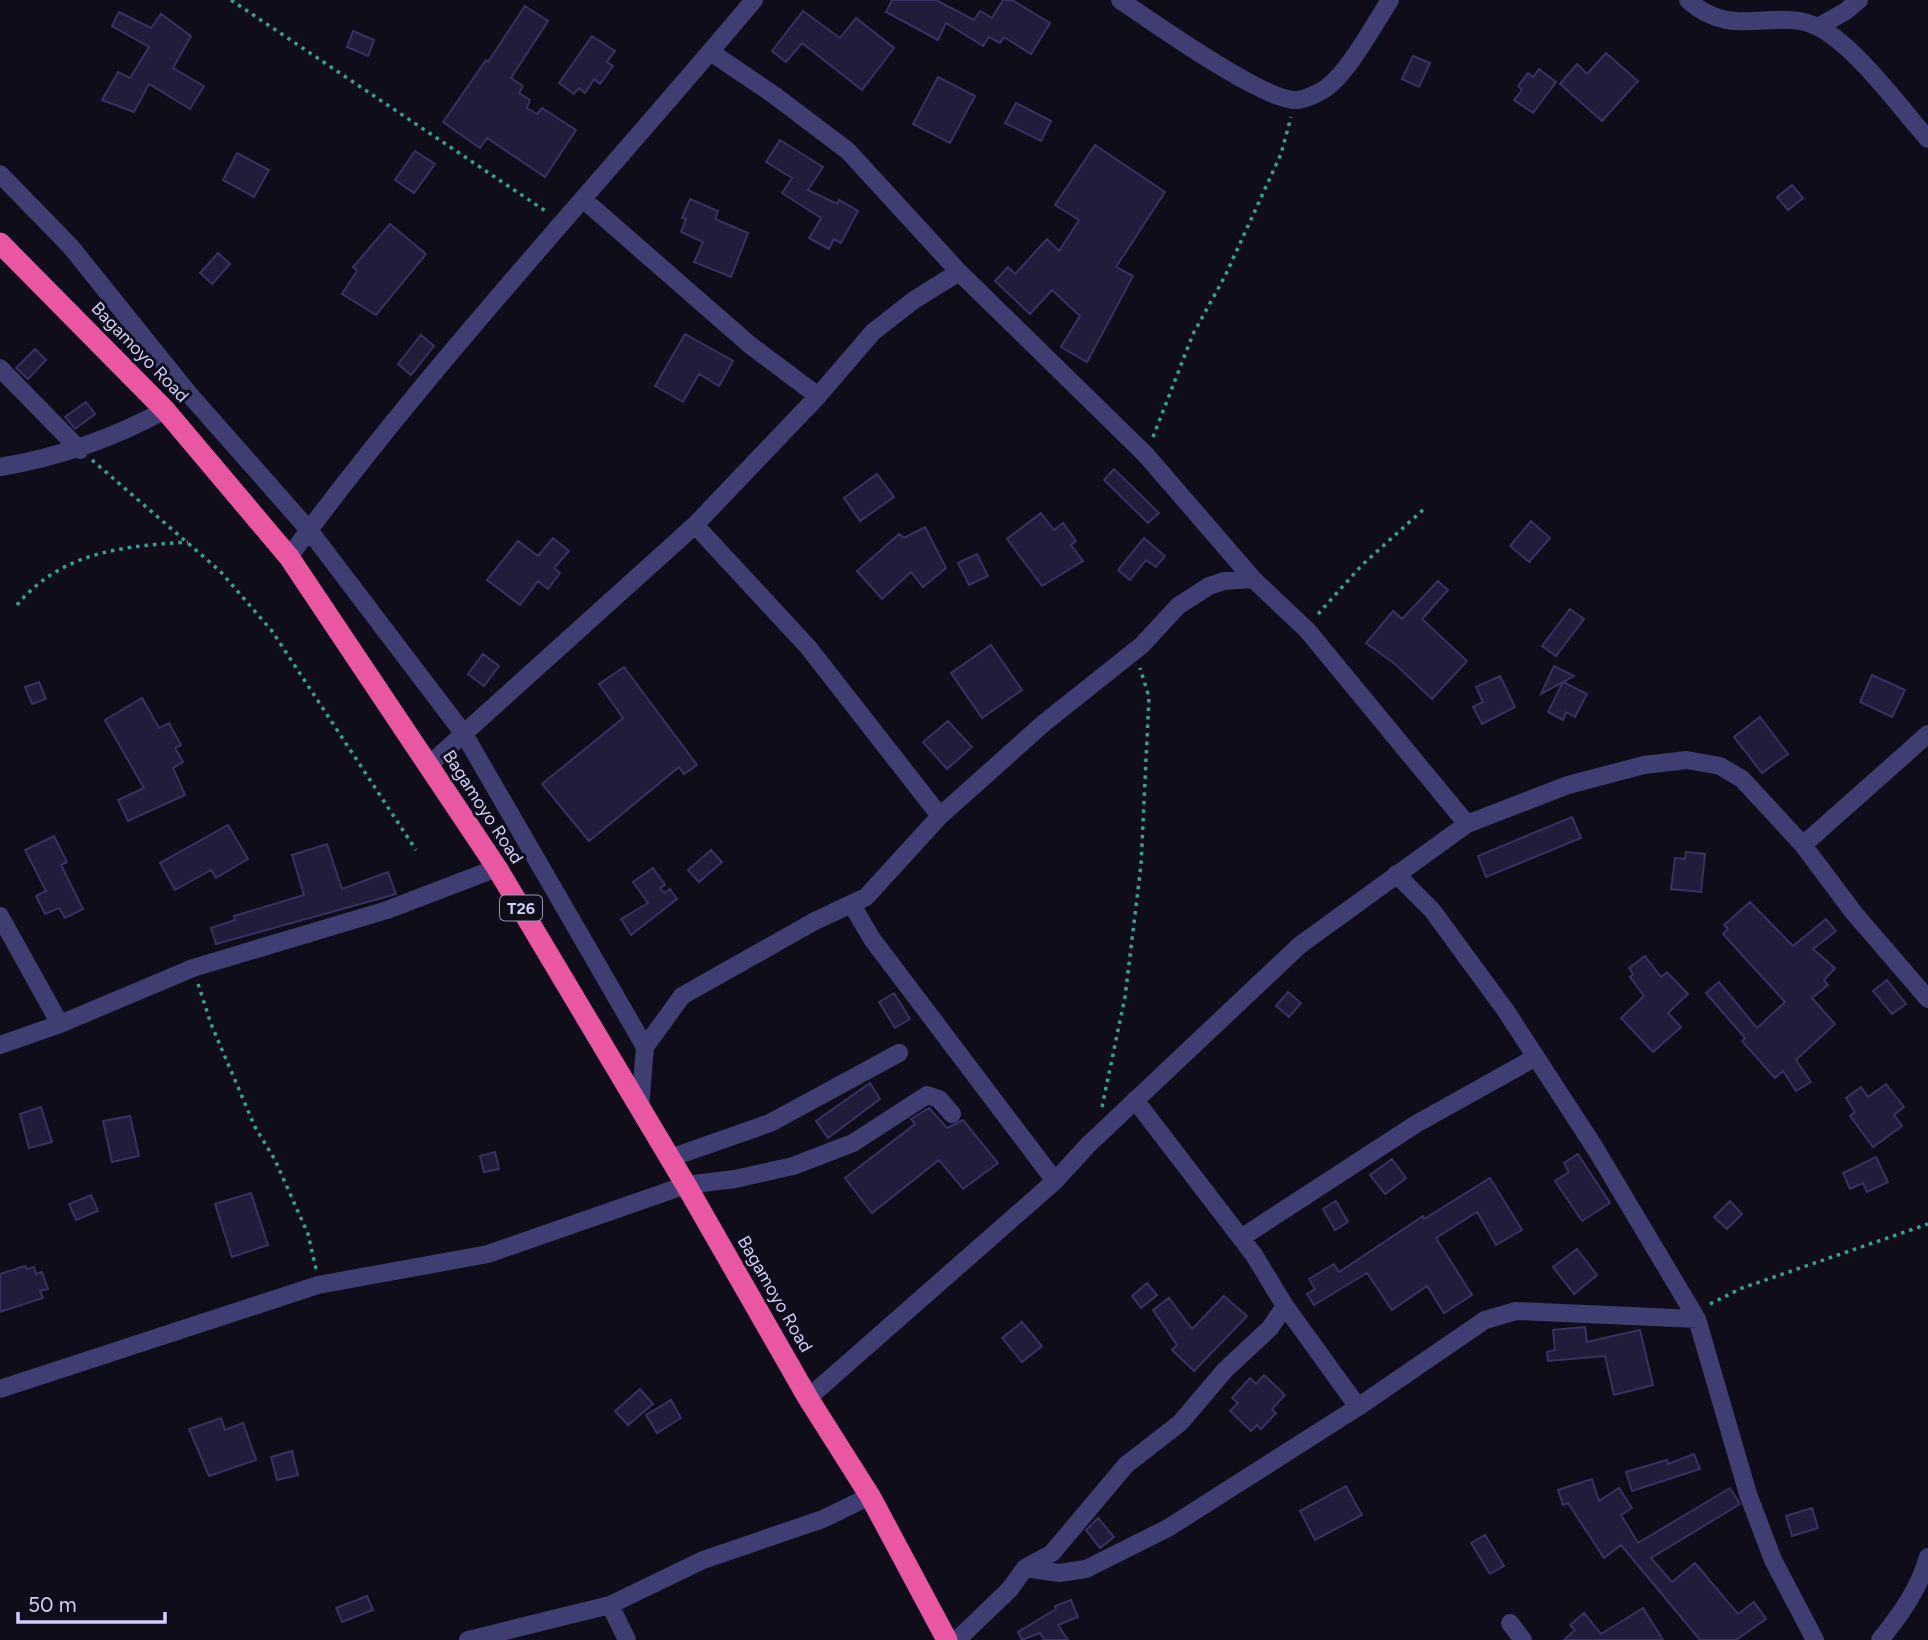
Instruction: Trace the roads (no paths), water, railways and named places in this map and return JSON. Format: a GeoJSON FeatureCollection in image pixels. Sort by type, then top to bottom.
{"type":"FeatureCollection","features":[{"type":"Feature","properties":{"kind":"highway","name":"Bagamoyo Road"},"geometry":{"type":"LineString","coordinates":[[0,243],[165,410],[289,557],[497,868],[686,1185],[808,1398],[870,1496],[947,1640]]}},
{"type":"Feature","properties":{"kind":"street"},"geometry":{"type":"LineString","coordinates":[[289,557],[564,223],[712,53],[754,0]]}},
{"type":"Feature","properties":{"kind":"street"},"geometry":{"type":"LineString","coordinates":[[1121,0],[1225,68],[1276,95],[1296,100],[1324,90],[1360,48],[1390,0]]}},
{"type":"Feature","properties":{"kind":"street"},"geometry":{"type":"LineString","coordinates":[[1688,0],[1701,12],[1726,22],[1787,21],[1818,27],[1843,45],[1928,139]]}},
{"type":"Feature","properties":{"kind":"street"},"geometry":{"type":"LineString","coordinates":[[1818,27],[1846,12],[1859,0]]}},
{"type":"Feature","properties":{"kind":"street"},"geometry":{"type":"LineString","coordinates":[[712,53],[774,94],[848,151],[959,272],[1146,455],[1253,579],[1307,630],[1467,824]]}},
{"type":"Feature","properties":{"kind":"street"},"geometry":{"type":"LineString","coordinates":[[0,174],[71,247],[189,394],[309,530],[464,734],[645,1047]]}},
{"type":"Feature","properties":{"kind":"street"},"geometry":{"type":"LineString","coordinates":[[584,200],[750,345],[818,396]]}},
{"type":"Feature","properties":{"kind":"street"},"geometry":{"type":"LineString","coordinates":[[429,765],[695,525],[818,396],[873,332],[914,300],[959,272]]}},
{"type":"Feature","properties":{"kind":"street"},"geometry":{"type":"LineString","coordinates":[[0,368],[80,450]]}},
{"type":"Feature","properties":{"kind":"street"},"geometry":{"type":"LineString","coordinates":[[0,467],[80,450],[118,435],[165,410]]}},
{"type":"Feature","properties":{"kind":"street"},"geometry":{"type":"LineString","coordinates":[[695,525],[808,647],[940,816]]}},
{"type":"Feature","properties":{"kind":"street"},"geometry":{"type":"LineString","coordinates":[[640,1108],[645,1047],[682,996],[813,922],[852,905],[879,886],[940,816],[1044,723],[1142,645],[1194,594],[1224,581],[1253,579]]}},
{"type":"Feature","properties":{"kind":"street"},"geometry":{"type":"LineString","coordinates":[[1802,845],[1928,734]]}},
{"type":"Feature","properties":{"kind":"street"},"geometry":{"type":"LineString","coordinates":[[808,1398],[1055,1181],[1135,1100],[1300,945],[1467,824],[1568,785],[1644,765],[1687,760],[1720,765],[1742,779],[1802,845],[1853,913],[1927,996]]}},
{"type":"Feature","properties":{"kind":"street"},"geometry":{"type":"LineString","coordinates":[[0,1045],[60,1024],[193,968],[387,910],[497,868]]}},
{"type":"Feature","properties":{"kind":"street"},"geometry":{"type":"LineString","coordinates":[[1396,874],[1432,910],[1465,952],[1595,1148],[1695,1316],[1748,1494],[1773,1560],[1815,1640]]}},
{"type":"Feature","properties":{"kind":"street"},"geometry":{"type":"LineString","coordinates":[[852,905],[872,939],[1055,1181]]}},
{"type":"Feature","properties":{"kind":"street"},"geometry":{"type":"LineString","coordinates":[[0,916],[60,1024]]}},
{"type":"Feature","properties":{"kind":"street"},"geometry":{"type":"LineString","coordinates":[[670,1158],[770,1123],[899,1052]]}},
{"type":"Feature","properties":{"kind":"street"},"geometry":{"type":"LineString","coordinates":[[1241,1238],[1416,1124],[1536,1057]]}},
{"type":"Feature","properties":{"kind":"street"},"geometry":{"type":"LineString","coordinates":[[0,1389],[318,1285],[488,1254],[686,1185],[736,1179],[793,1166],[853,1143],[927,1095],[939,1099],[952,1114]]}},
{"type":"Feature","properties":{"kind":"street"},"geometry":{"type":"LineString","coordinates":[[1135,1100],[1278,1289],[1285,1306],[1358,1408]]}},
{"type":"Feature","properties":{"kind":"street"},"geometry":{"type":"LineString","coordinates":[[957,1640],[1010,1589],[1025,1568],[1052,1553],[1126,1465],[1180,1423],[1225,1370],[1270,1328],[1285,1306]]}},
{"type":"Feature","properties":{"kind":"street"},"geometry":{"type":"LineString","coordinates":[[1025,1568],[1059,1573],[1086,1569],[1168,1528],[1358,1408],[1485,1320],[1498,1315],[1516,1311],[1695,1316]]}},
{"type":"Feature","properties":{"kind":"street"},"geometry":{"type":"LineString","coordinates":[[468,1640],[610,1605],[703,1560],[823,1518],[870,1496]]}},
{"type":"Feature","properties":{"kind":"street"},"geometry":{"type":"LineString","coordinates":[[1880,1640],[1921,1580],[1928,1557]]}},
{"type":"Feature","properties":{"kind":"street"},"geometry":{"type":"LineString","coordinates":[[610,1605],[627,1640]]}},
{"type":"Feature","properties":{"kind":"street"},"geometry":{"type":"LineString","coordinates":[[1510,1623],[1523,1640]]}}]}
